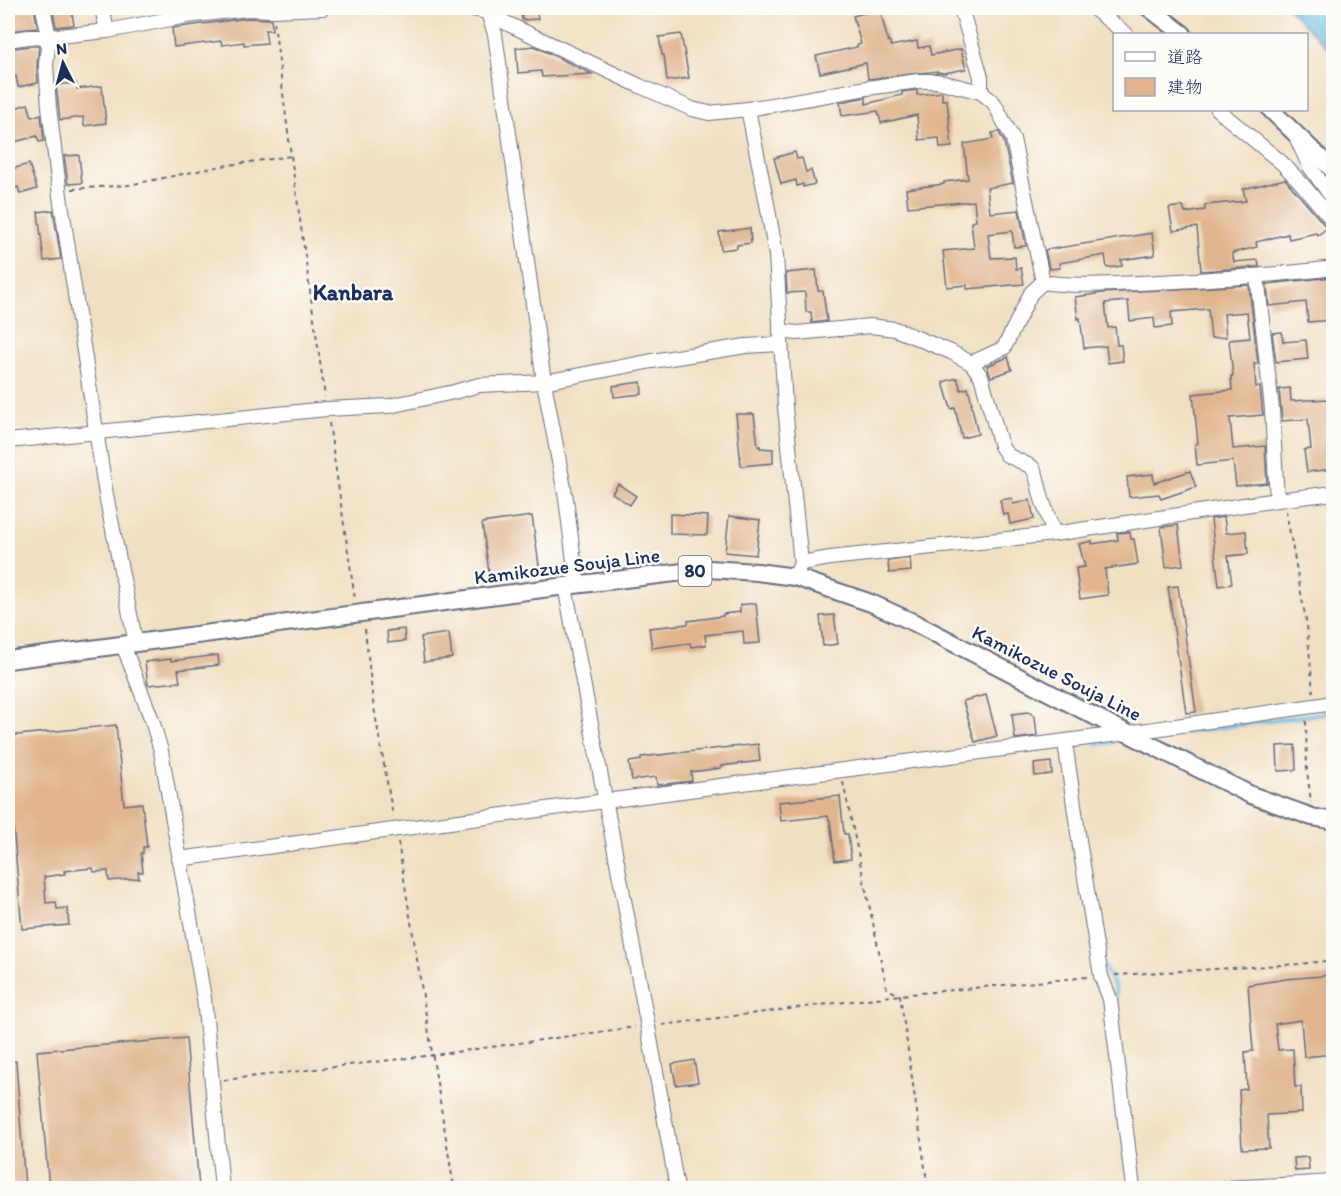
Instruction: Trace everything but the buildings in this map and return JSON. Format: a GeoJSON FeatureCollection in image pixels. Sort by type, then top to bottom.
{"type":"FeatureCollection","features":[{"type":"Feature","properties":{"kind":"main road"},"geometry":{"type":"LineString","coordinates":[[1149,8],[1182,33]]}},
{"type":"Feature","properties":{"kind":"main road"},"geometry":{"type":"LineString","coordinates":[[1272,111],[1334,171]]}},
{"type":"Feature","properties":{"kind":"main road","name":"Kamikozue Souja Line"},"geometry":{"type":"LineString","coordinates":[[8,660],[709,569],[757,573],[798,570],[915,623],[1251,795],[1312,817],[1334,821]]}},
{"type":"Feature","properties":{"kind":"street"},"geometry":{"type":"LineString","coordinates":[[43,8],[49,38],[46,65],[49,107],[85,366],[129,644],[161,751],[204,998],[222,1188]]}},
{"type":"Feature","properties":{"kind":"street"},"geometry":{"type":"LineString","coordinates":[[102,8],[107,31]]}},
{"type":"Feature","properties":{"kind":"street"},"geometry":{"type":"LineString","coordinates":[[8,40],[107,31],[187,16],[248,9],[323,8]]}},
{"type":"Feature","properties":{"kind":"street"},"geometry":{"type":"LineString","coordinates":[[467,8],[487,10],[506,23],[537,38],[692,109],[710,113],[748,109],[918,81],[937,81],[981,92],[994,103],[1013,139],[1043,282]]}},
{"type":"Feature","properties":{"kind":"street"},"geometry":{"type":"LineString","coordinates":[[961,8],[981,76],[981,92]]}},
{"type":"Feature","properties":{"kind":"street"},"geometry":{"type":"LineString","coordinates":[[1093,8],[1125,33]]}},
{"type":"Feature","properties":{"kind":"street"},"geometry":{"type":"LineString","coordinates":[[487,10],[495,34],[544,382],[566,499],[571,586],[605,801],[676,1188]]}},
{"type":"Feature","properties":{"kind":"street"},"geometry":{"type":"LineString","coordinates":[[748,109],[776,255],[798,570],[830,558],[1054,534],[1280,499],[1334,493]]}},
{"type":"Feature","properties":{"kind":"street"},"geometry":{"type":"LineString","coordinates":[[1219,111],[1281,163],[1334,222]]}},
{"type":"Feature","properties":{"kind":"street"},"geometry":{"type":"LineString","coordinates":[[1293,131],[1310,166],[1334,200]]}},
{"type":"Feature","properties":{"kind":"street"},"geometry":{"type":"LineString","coordinates":[[1043,282],[1063,285],[1168,282],[1334,268]]}},
{"type":"Feature","properties":{"kind":"street"},"geometry":{"type":"LineString","coordinates":[[1257,276],[1280,499]]}},
{"type":"Feature","properties":{"kind":"street"},"geometry":{"type":"LineString","coordinates":[[971,363],[1004,348],[1031,293],[1043,282]]}},
{"type":"Feature","properties":{"kind":"street"},"geometry":{"type":"LineString","coordinates":[[8,441],[327,409],[389,406],[479,385],[544,382],[746,346],[797,333],[870,326],[895,330],[951,352],[971,363],[981,376],[1001,446],[1007,454],[1032,467],[1036,475],[1054,534]]}},
{"type":"Feature","properties":{"kind":"street"},"geometry":{"type":"LineString","coordinates":[[179,859],[1065,742],[1334,703]]}},
{"type":"Feature","properties":{"kind":"street"},"geometry":{"type":"LineString","coordinates":[[1065,742],[1101,976],[1110,999],[1132,1188]]}},
{"type":"Feature","properties":{"kind":"street"},"geometry":{"type":"LineString","coordinates":[[1227,1188],[1334,1182]]}},
{"type":"Feature","properties":{"kind":"path"},"geometry":{"type":"LineString","coordinates":[[272,9],[327,409],[454,1188]]}},
{"type":"Feature","properties":{"kind":"path"},"geometry":{"type":"LineString","coordinates":[[59,190],[129,184],[222,166],[291,156]]}},
{"type":"Feature","properties":{"kind":"path"},"geometry":{"type":"LineString","coordinates":[[1280,499],[1307,626],[1314,692],[1306,724],[1307,771],[1312,817]]}},
{"type":"Feature","properties":{"kind":"path"},"geometry":{"type":"LineString","coordinates":[[840,771],[887,989],[900,994]]}},
{"type":"Feature","properties":{"kind":"path"},"geometry":{"type":"LineString","coordinates":[[213,1081],[433,1055],[624,1028],[648,1027],[900,994],[1101,976],[1334,960]]}},
{"type":"Feature","properties":{"kind":"path"},"geometry":{"type":"LineString","coordinates":[[900,994],[928,1188]]}},
{"type":"Feature","properties":{"kind":"water"},"geometry":{"type":"Polygon","coordinates":[[[1288,8],[1333,8],[1333,53],[1288,8]]]}},
{"type":"Feature","properties":{"kind":"waterway"},"geometry":{"type":"LineString","coordinates":[[1164,735],[1334,712]]}},
{"type":"Feature","properties":{"kind":"waterway"},"geometry":{"type":"LineString","coordinates":[[1097,744],[1114,742]]}},
{"type":"Feature","properties":{"kind":"waterway"},"geometry":{"type":"LineString","coordinates":[[1105,968],[1115,987],[1116,1000]]}},
{"type":"Feature","properties":{"kind":"district","name":"Kanbara"},"geometry":{"type":"Point","coordinates":[353,292]}}]}
